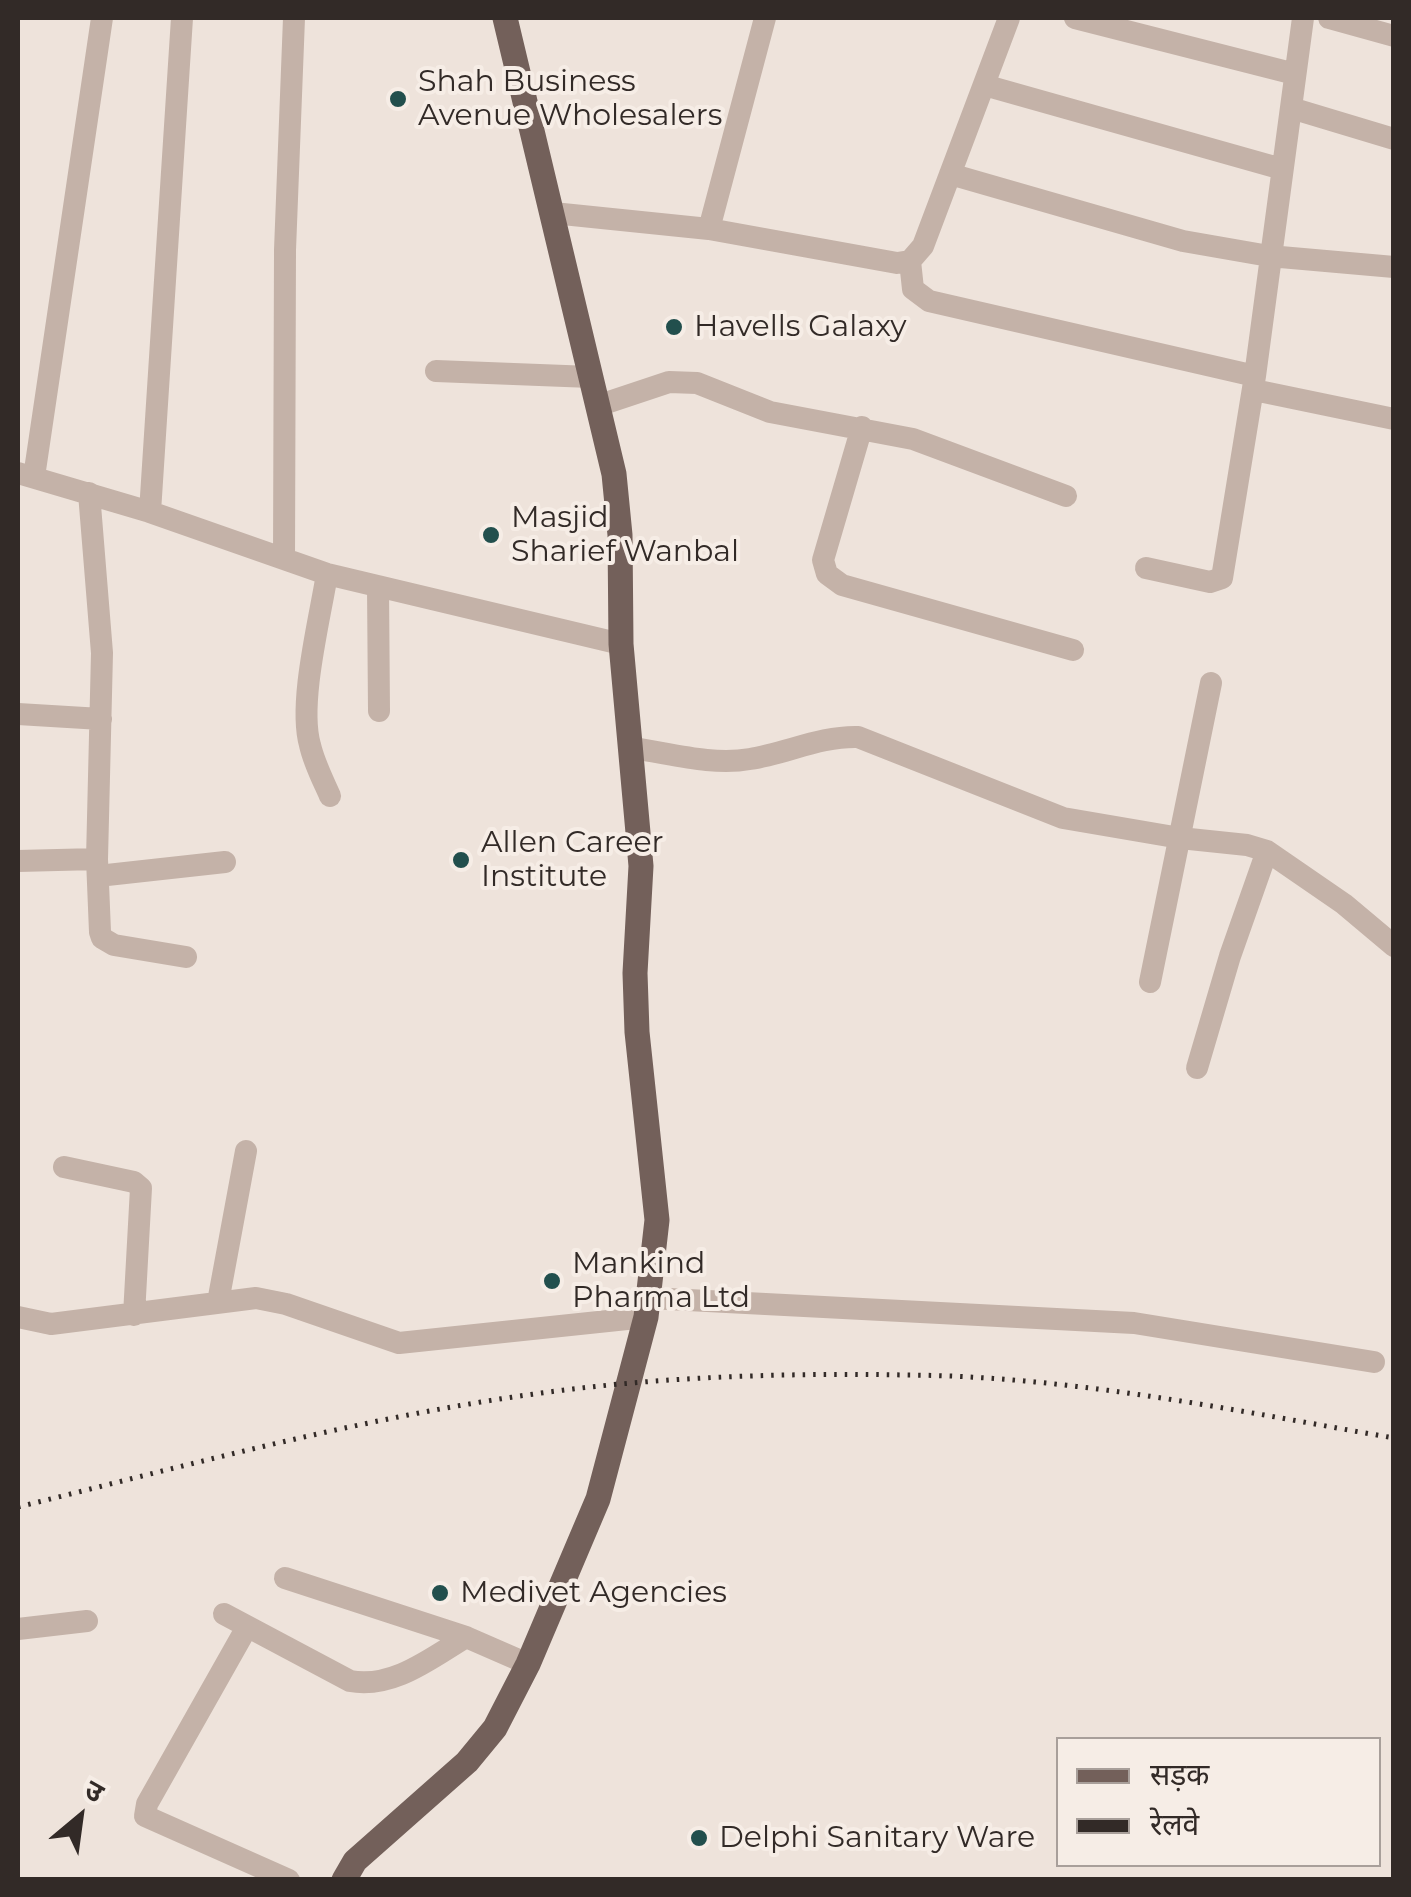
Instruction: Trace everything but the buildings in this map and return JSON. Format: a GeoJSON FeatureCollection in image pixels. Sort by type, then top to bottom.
{"type":"FeatureCollection","features":[{"type":"Feature","properties":{"kind":"main road"},"geometry":{"type":"LineString","coordinates":[[344,1880],[356,1860],[386,1831],[467,1762],[495,1728],[528,1664],[598,1499],[648,1307],[658,1220],[637,1032],[635,972],[641,866],[621,644],[620,536],[614,474],[505,18]]}},
{"type":"Feature","properties":{"kind":"street"},"geometry":{"type":"LineString","coordinates":[[102,18],[26,475],[150,512],[326,574],[621,644]]}},
{"type":"Feature","properties":{"kind":"street"},"geometry":{"type":"LineString","coordinates":[[150,512],[182,18]]}},
{"type":"Feature","properties":{"kind":"street"},"geometry":{"type":"LineString","coordinates":[[284,558],[285,250],[294,18]]}},
{"type":"Feature","properties":{"kind":"street"},"geometry":{"type":"LineString","coordinates":[[709,230],[765,18]]}},
{"type":"Feature","properties":{"kind":"street"},"geometry":{"type":"LineString","coordinates":[[553,213],[709,230],[897,263],[910,261],[923,246],[1009,18]]}},
{"type":"Feature","properties":{"kind":"street"},"geometry":{"type":"LineString","coordinates":[[1075,18],[1295,74]]}},
{"type":"Feature","properties":{"kind":"street"},"geometry":{"type":"LineString","coordinates":[[1146,568],[1210,582],[1222,578],[1254,383],[1303,18]]}},
{"type":"Feature","properties":{"kind":"street"},"geometry":{"type":"LineString","coordinates":[[1328,18],[1394,36]]}},
{"type":"Feature","properties":{"kind":"street"},"geometry":{"type":"LineString","coordinates":[[984,85],[1282,168]]}},
{"type":"Feature","properties":{"kind":"street"},"geometry":{"type":"LineString","coordinates":[[1291,108],[1394,140]]}},
{"type":"Feature","properties":{"kind":"street"},"geometry":{"type":"LineString","coordinates":[[950,174],[1184,241],[1269,256],[1394,268]]}},
{"type":"Feature","properties":{"kind":"street"},"geometry":{"type":"LineString","coordinates":[[910,261],[913,288],[929,301],[1394,419]]}},
{"type":"Feature","properties":{"kind":"street"},"geometry":{"type":"LineString","coordinates":[[436,371],[591,377]]}},
{"type":"Feature","properties":{"kind":"street"},"geometry":{"type":"LineString","coordinates":[[597,406],[682,380],[710,386],[770,412],[913,439],[1066,496]]}},
{"type":"Feature","properties":{"kind":"street"},"geometry":{"type":"LineString","coordinates":[[862,427],[823,560],[827,574],[842,584],[1073,650]]}},
{"type":"Feature","properties":{"kind":"street"},"geometry":{"type":"LineString","coordinates":[[89,493],[102,653],[100,932],[107,943],[186,957]]}},
{"type":"Feature","properties":{"kind":"street"},"geometry":{"type":"LineString","coordinates":[[326,574],[307,730],[330,796]]}},
{"type":"Feature","properties":{"kind":"street"},"geometry":{"type":"LineString","coordinates":[[378,587],[379,711]]}},
{"type":"Feature","properties":{"kind":"street"},"geometry":{"type":"LineString","coordinates":[[1150,982],[1211,683]]}},
{"type":"Feature","properties":{"kind":"street"},"geometry":{"type":"LineString","coordinates":[[18,714],[102,719]]}},
{"type":"Feature","properties":{"kind":"street"},"geometry":{"type":"LineString","coordinates":[[632,748],[726,761],[782,752],[830,738],[858,737],[1063,818],[1267,851],[1344,904],[1394,946]]}},
{"type":"Feature","properties":{"kind":"street"},"geometry":{"type":"LineString","coordinates":[[1197,1068],[1267,851]]}},
{"type":"Feature","properties":{"kind":"street"},"geometry":{"type":"LineString","coordinates":[[18,861],[98,868],[225,862]]}},
{"type":"Feature","properties":{"kind":"street"},"geometry":{"type":"LineString","coordinates":[[218,1302],[246,1152]]}},
{"type":"Feature","properties":{"kind":"street"},"geometry":{"type":"LineString","coordinates":[[64,1167],[134,1182],[142,1188],[134,1315]]}},
{"type":"Feature","properties":{"kind":"street"},"geometry":{"type":"LineString","coordinates":[[18,1317],[51,1324],[256,1298],[286,1304],[399,1342],[648,1307],[1134,1322],[1374,1362]]}},
{"type":"Feature","properties":{"kind":"street"},"geometry":{"type":"LineString","coordinates":[[285,1578],[466,1638],[528,1664]]}},
{"type":"Feature","properties":{"kind":"street"},"geometry":{"type":"LineString","coordinates":[[224,1614],[350,1682],[364,1684],[400,1675],[466,1638]]}},
{"type":"Feature","properties":{"kind":"street"},"geometry":{"type":"LineString","coordinates":[[18,1629],[87,1621]]}},
{"type":"Feature","properties":{"kind":"street"},"geometry":{"type":"LineString","coordinates":[[247,1627],[147,1804],[145,1816],[275,1877]]}},
{"type":"Feature","properties":{"kind":"railway"},"geometry":{"type":"LineString","coordinates":[[18,1507],[294,1439],[433,1410],[573,1389],[697,1378],[865,1374],[1029,1381],[1151,1396],[1394,1438]]}},
{"type":"Feature","properties":{"kind":"place","name":"Shah Business Avenue Wholesalers"},"geometry":{"type":"Point","coordinates":[398,99]}},
{"type":"Feature","properties":{"kind":"place","name":"Havells Galaxy"},"geometry":{"type":"Point","coordinates":[674,327]}},
{"type":"Feature","properties":{"kind":"place","name":"Masjid Sharief Wanbal"},"geometry":{"type":"Point","coordinates":[491,535]}},
{"type":"Feature","properties":{"kind":"place","name":"Allen Career Institute"},"geometry":{"type":"Point","coordinates":[461,860]}},
{"type":"Feature","properties":{"kind":"place","name":"Mankind Pharma Ltd"},"geometry":{"type":"Point","coordinates":[552,1281]}},
{"type":"Feature","properties":{"kind":"place","name":"Medivet Agencies"},"geometry":{"type":"Point","coordinates":[440,1593]}},
{"type":"Feature","properties":{"kind":"place","name":"Delphi Sanitary Ware"},"geometry":{"type":"Point","coordinates":[699,1838]}}]}
